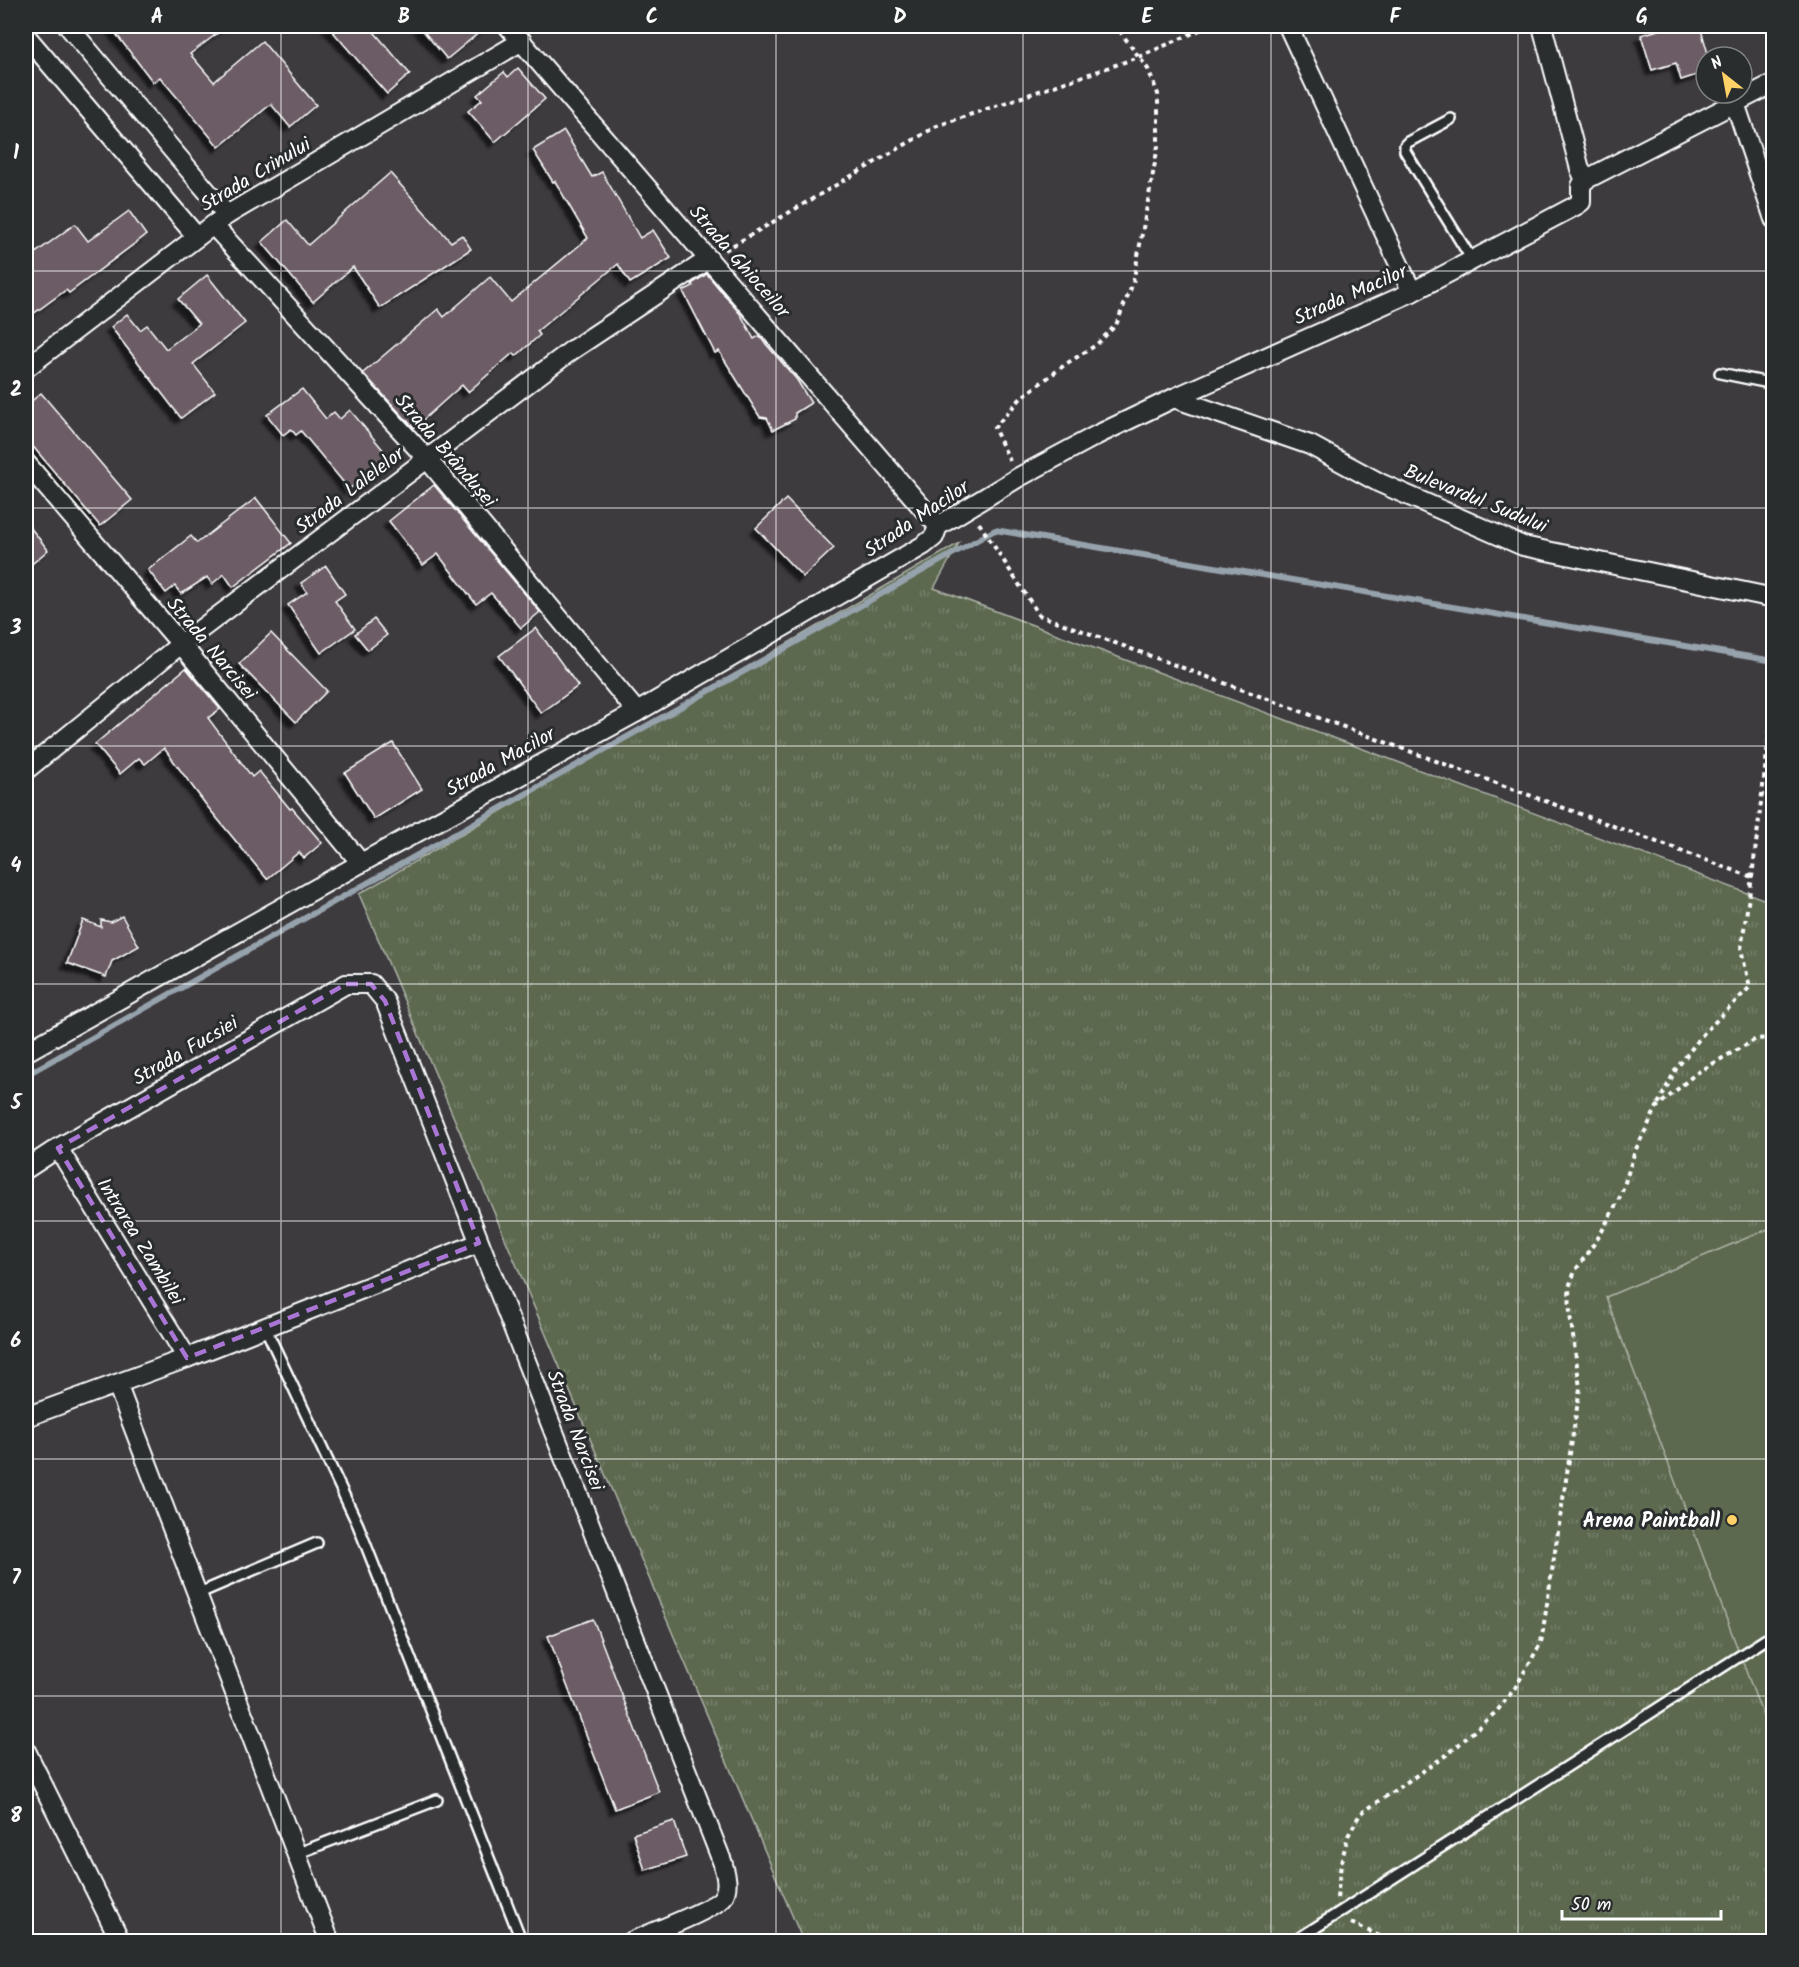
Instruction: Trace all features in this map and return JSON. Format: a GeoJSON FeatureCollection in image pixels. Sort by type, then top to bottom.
{"type":"FeatureCollection","features":[{"type":"Feature","properties":{"kind":"street","name":"Strada Brândușei"},"geometry":{"type":"LineString","coordinates":[[68,26],[220,220],[428,460],[637,712]]}},
{"type":"Feature","properties":{"kind":"street","name":"Strada Ghioceilor"},"geometry":{"type":"LineString","coordinates":[[508,26],[938,526]]}},
{"type":"Feature","properties":{"kind":"street"},"geometry":{"type":"LineString","coordinates":[[1288,26],[1412,292]]}},
{"type":"Feature","properties":{"kind":"street"},"geometry":{"type":"LineString","coordinates":[[1542,26],[1580,169],[1585,180],[1731,105]]}},
{"type":"Feature","properties":{"kind":"street"},"geometry":{"type":"LineString","coordinates":[[26,36],[197,237]]}},
{"type":"Feature","properties":{"kind":"street","name":"Strada Crinului"},"geometry":{"type":"LineString","coordinates":[[26,368],[220,220],[522,42]]}},
{"type":"Feature","properties":{"kind":"street"},"geometry":{"type":"LineString","coordinates":[[1754,93],[1773,83]]}},
{"type":"Feature","properties":{"kind":"street"},"geometry":{"type":"LineString","coordinates":[[1736,105],[1773,219]]}},
{"type":"Feature","properties":{"kind":"street","name":"Strada Macilor"},"geometry":{"type":"LineString","coordinates":[[26,1052],[361,863],[637,712],[924,545],[934,537],[938,526],[1019,477],[1097,435],[1174,398],[1412,292],[1577,205],[1581,202],[1581,186],[1585,180]]}},
{"type":"Feature","properties":{"kind":"street","name":"Strada Lalelelor"},"geometry":{"type":"LineString","coordinates":[[26,770],[181,644],[572,351],[709,259]]}},
{"type":"Feature","properties":{"kind":"street","name":"Bulevardul Sudului"},"geometry":{"type":"LineString","coordinates":[[1174,398],[1310,445],[1380,483],[1523,546],[1773,598]]}},
{"type":"Feature","properties":{"kind":"street","name":"Strada Narcisei"},"geometry":{"type":"LineString","coordinates":[[26,463],[181,644],[361,863]]}},
{"type":"Feature","properties":{"kind":"street","name":"Strada Fucsiei"},"geometry":{"type":"LineString","coordinates":[[26,1168],[346,984],[371,984]]}},
{"type":"Feature","properties":{"kind":"street","name":"Strada Narcisei"},"geometry":{"type":"LineString","coordinates":[[371,984],[385,1001],[722,1861],[727,1880],[723,1898],[711,1907],[631,1941]]}},
{"type":"Feature","properties":{"kind":"street","name":"Intrarea Zambilei"},"geometry":{"type":"LineString","coordinates":[[58,1148],[187,1358]]}},
{"type":"Feature","properties":{"kind":"street"},"geometry":{"type":"LineString","coordinates":[[26,1417],[187,1358],[479,1243]]}},
{"type":"Feature","properties":{"kind":"street"},"geometry":{"type":"LineString","coordinates":[[117,1384],[330,1941]]}},
{"type":"Feature","properties":{"kind":"street"},"geometry":{"type":"LineString","coordinates":[[26,1751],[121,1941]]}},
{"type":"Feature","properties":{"kind":"lane"},"geometry":{"type":"LineString","coordinates":[[1451,120],[1408,142],[1405,145],[1405,151],[1472,260]]}},
{"type":"Feature","properties":{"kind":"lane"},"geometry":{"type":"LineString","coordinates":[[1720,373],[1773,384]]}},
{"type":"Feature","properties":{"kind":"lane"},"geometry":{"type":"LineString","coordinates":[[265,1327],[358,1525],[522,1941]]}},
{"type":"Feature","properties":{"kind":"lane"},"geometry":{"type":"LineString","coordinates":[[197,1593],[317,1543]]}},
{"type":"Feature","properties":{"kind":"lane"},"geometry":{"type":"LineString","coordinates":[[1293,1941],[1773,1634]]}},
{"type":"Feature","properties":{"kind":"lane"},"geometry":{"type":"LineString","coordinates":[[296,1854],[437,1800]]}},
{"type":"Feature","properties":{"kind":"path"},"geometry":{"type":"LineString","coordinates":[[1019,477],[994,428],[1022,398],[1066,364],[1096,345],[1116,325],[1133,283],[1158,146],[1158,94],[1148,69],[1116,26]]}},
{"type":"Feature","properties":{"kind":"path"},"geometry":{"type":"LineString","coordinates":[[709,259],[937,126],[1139,57],[1209,26]]}},
{"type":"Feature","properties":{"kind":"path"},"geometry":{"type":"LineString","coordinates":[[980,526],[1040,615],[1752,877]]}},
{"type":"Feature","properties":{"kind":"path"},"geometry":{"type":"LineString","coordinates":[[1407,1941],[1382,1937],[1335,1915],[1341,1863],[1348,1836],[1360,1814],[1448,1754],[1497,1711],[1515,1688],[1541,1643],[1580,1388],[1570,1314],[1569,1287],[1575,1271],[1600,1235],[1621,1195],[1635,1151],[1676,1069],[1703,1034],[1750,987],[1741,949],[1752,877],[1773,695]]}},
{"type":"Feature","properties":{"kind":"path"},"geometry":{"type":"LineString","coordinates":[[1657,1107],[1695,1074],[1756,1039],[1773,1038]]}},
{"type":"Feature","properties":{"kind":"highlighted area"},"geometry":{"type":"Polygon","coordinates":[[[346,984],[371,984],[385,1001],[479,1243],[187,1358],[58,1148],[346,984]]]}},
{"type":"Feature","properties":{"kind":"green space"},"geometry":{"type":"Polygon","coordinates":[[[959,543],[934,588],[1771,902],[1773,892],[1773,1941],[803,1941],[359,894],[959,543]]]}},
{"type":"Feature","properties":{"kind":"green space","name":"Arena Paintball"},"geometry":{"type":"Polygon","coordinates":[[[1773,1227],[1773,1743],[1606,1297],[1773,1227]]]}},
{"type":"Feature","properties":{"kind":"building"},"geometry":{"type":"Polygon","coordinates":[[[110,26],[227,26],[190,54],[214,82],[262,41],[316,105],[290,127],[271,104],[219,147],[160,77],[153,82],[110,26]]]}},
{"type":"Feature","properties":{"kind":"building"},"geometry":{"type":"Polygon","coordinates":[[[328,26],[369,26],[410,74],[387,94],[328,26]]]}},
{"type":"Feature","properties":{"kind":"building"},"geometry":{"type":"Polygon","coordinates":[[[419,26],[487,26],[447,59],[419,26]]]}},
{"type":"Feature","properties":{"kind":"building"},"geometry":{"type":"Polygon","coordinates":[[[1672,26],[1700,26],[1706,45],[1694,45],[1694,76],[1681,80],[1676,63],[1652,70],[1641,35],[1672,26]]]}},
{"type":"Feature","properties":{"kind":"building"},"geometry":{"type":"Polygon","coordinates":[[[518,68],[545,99],[495,142],[468,111],[482,100],[477,95],[504,72],[508,77],[518,68]]]}},
{"type":"Feature","properties":{"kind":"building"},"geometry":{"type":"Polygon","coordinates":[[[564,131],[592,177],[602,172],[640,238],[653,230],[671,258],[630,283],[618,264],[537,331],[540,335],[516,356],[513,353],[468,392],[462,385],[414,428],[363,373],[438,309],[444,317],[490,277],[511,302],[588,238],[555,181],[553,182],[533,150],[564,131]]]}},
{"type":"Feature","properties":{"kind":"building"},"geometry":{"type":"Polygon","coordinates":[[[390,173],[451,242],[462,235],[471,249],[380,308],[353,267],[313,302],[262,242],[287,220],[308,245],[390,173]]]}},
{"type":"Feature","properties":{"kind":"building"},"geometry":{"type":"Polygon","coordinates":[[[129,211],[146,235],[69,293],[66,290],[26,319],[26,260],[75,224],[88,241],[129,211]]]}},
{"type":"Feature","properties":{"kind":"building"},"geometry":{"type":"Polygon","coordinates":[[[707,274],[741,315],[754,339],[759,336],[797,380],[811,403],[795,413],[795,419],[773,430],[767,418],[760,417],[719,351],[715,353],[683,291],[707,274]]]}},
{"type":"Feature","properties":{"kind":"building"},"geometry":{"type":"Polygon","coordinates":[[[207,275],[245,323],[193,364],[215,392],[181,418],[111,327],[127,314],[140,330],[147,325],[166,349],[199,324],[178,299],[207,275]]]}},
{"type":"Feature","properties":{"kind":"building"},"geometry":{"type":"Polygon","coordinates":[[[302,389],[326,419],[334,412],[340,419],[350,410],[389,457],[349,489],[301,431],[296,435],[291,429],[283,435],[267,415],[302,389]]]}},
{"type":"Feature","properties":{"kind":"building"},"geometry":{"type":"Polygon","coordinates":[[[41,393],[132,500],[100,526],[30,443],[26,443],[26,406],[41,393]]]}},
{"type":"Feature","properties":{"kind":"building"},"geometry":{"type":"Polygon","coordinates":[[[434,485],[540,612],[521,628],[491,593],[476,604],[438,554],[423,565],[389,521],[434,485]]]}},
{"type":"Feature","properties":{"kind":"building"},"geometry":{"type":"Polygon","coordinates":[[[256,498],[291,543],[233,587],[224,574],[212,584],[207,577],[181,594],[175,586],[166,593],[148,570],[191,536],[197,543],[256,498]]]}},
{"type":"Feature","properties":{"kind":"building"},"geometry":{"type":"Polygon","coordinates":[[[786,499],[834,548],[803,577],[756,528],[786,499]]]}},
{"type":"Feature","properties":{"kind":"building"},"geometry":{"type":"Polygon","coordinates":[[[26,522],[48,550],[26,569],[26,522]]]}},
{"type":"Feature","properties":{"kind":"building"},"geometry":{"type":"Polygon","coordinates":[[[326,566],[345,594],[335,601],[355,629],[321,653],[288,605],[307,592],[301,583],[326,566]]]}},
{"type":"Feature","properties":{"kind":"building"},"geometry":{"type":"Polygon","coordinates":[[[374,619],[387,635],[368,650],[355,634],[374,619]]]}},
{"type":"Feature","properties":{"kind":"building"},"geometry":{"type":"Polygon","coordinates":[[[536,628],[578,686],[541,713],[499,656],[536,628]]]}},
{"type":"Feature","properties":{"kind":"building"},"geometry":{"type":"Polygon","coordinates":[[[271,633],[327,691],[296,722],[239,664],[271,633]]]}},
{"type":"Feature","properties":{"kind":"building"},"geometry":{"type":"Polygon","coordinates":[[[186,668],[220,709],[208,718],[252,777],[259,771],[322,843],[304,858],[299,852],[267,879],[207,806],[164,748],[145,764],[139,758],[120,774],[95,744],[186,668]]]}},
{"type":"Feature","properties":{"kind":"building"},"geometry":{"type":"Polygon","coordinates":[[[393,743],[422,789],[374,819],[345,773],[393,743]]]}},
{"type":"Feature","properties":{"kind":"building"},"geometry":{"type":"Polygon","coordinates":[[[122,916],[139,946],[112,961],[106,977],[67,963],[83,920],[101,927],[101,920],[111,922],[122,916]]]}},
{"type":"Feature","properties":{"kind":"building"},"geometry":{"type":"Polygon","coordinates":[[[593,1619],[659,1792],[615,1809],[548,1636],[593,1619]]]}},
{"type":"Feature","properties":{"kind":"building"},"geometry":{"type":"Polygon","coordinates":[[[674,1821],[686,1857],[645,1870],[633,1834],[674,1821]]]}},
{"type":"Feature","properties":{"kind":"waterway"},"geometry":{"type":"LineString","coordinates":[[26,1075],[995,530],[1774,661]]}},
{"type":"Feature","properties":{"kind":"place","name":"Arena Paintball"},"geometry":{"type":"Point","coordinates":[1732,1520]}}]}
